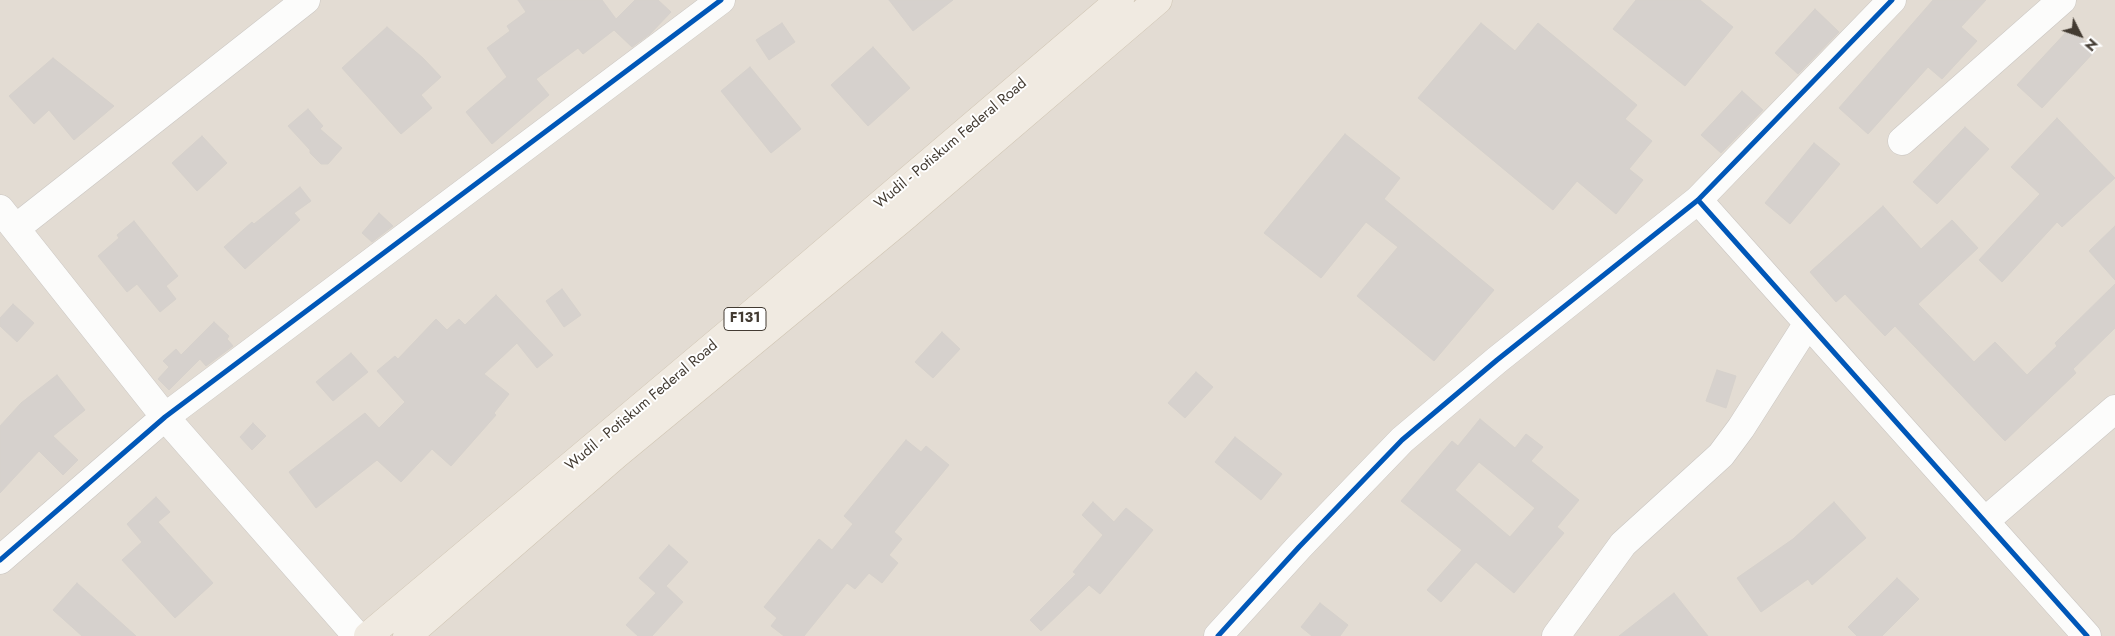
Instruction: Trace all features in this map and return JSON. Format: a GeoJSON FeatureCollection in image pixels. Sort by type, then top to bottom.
{"type":"FeatureCollection","features":[{"type":"Feature","properties":{"kind":"main road","name":"Wudil - Potiskum Federal Road"},"geometry":{"type":"LineString","coordinates":[[402,629],[760,307],[1120,0]]}},
{"type":"Feature","properties":{"kind":"main road","name":"Wudil - Potiskum Federal Road"},"geometry":{"type":"LineString","coordinates":[[368,636],[402,629],[903,218],[1158,0]]}},
{"type":"Feature","properties":{"kind":"street"},"geometry":{"type":"LineString","coordinates":[[306,0],[8,219],[165,417],[357,636]]}},
{"type":"Feature","properties":{"kind":"street"},"geometry":{"type":"LineString","coordinates":[[0,560],[165,417],[721,0]]}},
{"type":"Feature","properties":{"kind":"street"},"geometry":{"type":"LineString","coordinates":[[1902,141],[2062,0]]}},
{"type":"Feature","properties":{"kind":"street"},"geometry":{"type":"LineString","coordinates":[[1218,636],[1298,547],[1402,440],[1497,360],[1698,200],[1882,3]]}},
{"type":"Feature","properties":{"kind":"street"},"geometry":{"type":"LineString","coordinates":[[1698,200],[2087,636]]}},
{"type":"Feature","properties":{"kind":"street"},"geometry":{"type":"LineString","coordinates":[[1556,636],[1623,544],[1721,455],[1742,428],[1808,323]]}},
{"type":"Feature","properties":{"kind":"street"},"geometry":{"type":"LineString","coordinates":[[1985,521],[2115,409]]}},
{"type":"Feature","properties":{"kind":"shaded area"},"geometry":{"type":"Polygon","coordinates":[[[0,0],[2115,0],[2115,636],[0,636],[0,0]]]}},
{"type":"Feature","properties":{"kind":"building"},"geometry":{"type":"Polygon","coordinates":[[[518,0],[602,0],[616,19],[635,0],[658,0],[671,12],[650,34],[632,47],[614,30],[583,54],[578,48],[536,79],[549,95],[492,144],[466,112],[507,77],[487,48],[510,31],[507,26],[526,12],[518,0]]]}},
{"type":"Feature","properties":{"kind":"building"},"geometry":{"type":"Polygon","coordinates":[[[889,0],[953,0],[913,31],[889,0]]]}},
{"type":"Feature","properties":{"kind":"building"},"geometry":{"type":"Polygon","coordinates":[[[1636,0],[1700,0],[1733,27],[1685,86],[1613,29],[1636,0]]]}},
{"type":"Feature","properties":{"kind":"building"},"geometry":{"type":"Polygon","coordinates":[[[1933,0],[1986,0],[1961,27],[1977,41],[1942,79],[1928,67],[1868,134],[1839,108],[1933,0]]]}},
{"type":"Feature","properties":{"kind":"building"},"geometry":{"type":"Polygon","coordinates":[[[1815,9],[1839,32],[1798,74],[1775,53],[1815,9]]]}},
{"type":"Feature","properties":{"kind":"building"},"geometry":{"type":"Polygon","coordinates":[[[782,23],[795,42],[769,60],[756,40],[782,23]]]}},
{"type":"Feature","properties":{"kind":"building"},"geometry":{"type":"Polygon","coordinates":[[[1481,23],[1515,51],[1538,23],[1637,105],[1625,119],[1652,141],[1629,169],[1643,180],[1616,214],[1577,181],[1553,210],[1418,98],[1481,23]]]}},
{"type":"Feature","properties":{"kind":"building"},"geometry":{"type":"Polygon","coordinates":[[[387,27],[423,58],[441,77],[421,95],[432,108],[401,134],[342,68],[387,27]]]}},
{"type":"Feature","properties":{"kind":"building"},"geometry":{"type":"Polygon","coordinates":[[[2070,28],[2095,51],[2042,108],[2017,85],[2070,28]]]}},
{"type":"Feature","properties":{"kind":"building"},"geometry":{"type":"Polygon","coordinates":[[[873,47],[910,88],[868,126],[831,85],[873,47]]]}},
{"type":"Feature","properties":{"kind":"building"},"geometry":{"type":"Polygon","coordinates":[[[53,58],[114,106],[74,140],[49,110],[34,124],[9,96],[53,58]]]}},
{"type":"Feature","properties":{"kind":"building"},"geometry":{"type":"Polygon","coordinates":[[[750,67],[801,129],[771,153],[721,91],[750,67]]]}},
{"type":"Feature","properties":{"kind":"building"},"geometry":{"type":"Polygon","coordinates":[[[1742,91],[1763,110],[1721,153],[1701,135],[1742,91]]]}},
{"type":"Feature","properties":{"kind":"building"},"geometry":{"type":"Polygon","coordinates":[[[308,109],[323,126],[320,129],[342,148],[328,164],[321,164],[288,126],[308,109]]]}},
{"type":"Feature","properties":{"kind":"building"},"geometry":{"type":"Polygon","coordinates":[[[2057,118],[2115,178],[2062,227],[2057,222],[2002,282],[1979,260],[2040,194],[2011,167],[2057,118]]]}},
{"type":"Feature","properties":{"kind":"building"},"geometry":{"type":"Polygon","coordinates":[[[1965,127],[1989,149],[1937,204],[1913,182],[1965,127]]]}},
{"type":"Feature","properties":{"kind":"building"},"geometry":{"type":"Polygon","coordinates":[[[1345,134],[1400,178],[1384,199],[1494,290],[1434,361],[1357,296],[1398,247],[1366,222],[1321,278],[1264,233],[1345,134]]]}},
{"type":"Feature","properties":{"kind":"building"},"geometry":{"type":"Polygon","coordinates":[[[202,136],[227,163],[197,191],[172,163],[202,136]]]}},
{"type":"Feature","properties":{"kind":"building"},"geometry":{"type":"Polygon","coordinates":[[[1814,143],[1840,164],[1790,224],[1765,203],[1814,143]]]}},
{"type":"Feature","properties":{"kind":"building"},"geometry":{"type":"Polygon","coordinates":[[[300,187],[311,201],[294,213],[300,220],[245,269],[224,247],[252,222],[254,224],[300,187]]]}},
{"type":"Feature","properties":{"kind":"building"},"geometry":{"type":"Polygon","coordinates":[[[1883,206],[1921,249],[1952,220],[1978,248],[1918,304],[1974,362],[1995,342],[2027,375],[2057,346],[2055,343],[2115,284],[2115,328],[2073,369],[2076,373],[2005,441],[1895,326],[1885,336],[1845,294],[1836,302],[1810,272],[1883,206]]]}},
{"type":"Feature","properties":{"kind":"building"},"geometry":{"type":"Polygon","coordinates":[[[379,213],[393,226],[372,242],[362,233],[379,213]]]}},
{"type":"Feature","properties":{"kind":"building"},"geometry":{"type":"Polygon","coordinates":[[[134,221],[178,276],[166,286],[176,299],[160,312],[137,284],[127,292],[98,256],[119,238],[117,235],[134,221]]]}},
{"type":"Feature","properties":{"kind":"building"},"geometry":{"type":"Polygon","coordinates":[[[2115,226],[2115,280],[2089,251],[2115,226]]]}},
{"type":"Feature","properties":{"kind":"building"},"geometry":{"type":"Polygon","coordinates":[[[562,289],[581,315],[564,327],[546,301],[562,289]]]}},
{"type":"Feature","properties":{"kind":"building"},"geometry":{"type":"Polygon","coordinates":[[[496,295],[553,355],[537,368],[517,343],[484,374],[509,394],[494,413],[496,415],[451,466],[432,449],[401,482],[377,460],[316,508],[289,472],[365,413],[379,428],[405,402],[377,371],[395,356],[398,359],[436,319],[447,330],[459,319],[465,325],[496,295]]]}},
{"type":"Feature","properties":{"kind":"building"},"geometry":{"type":"Polygon","coordinates":[[[13,304],[34,323],[17,342],[0,326],[0,318],[13,304]]]}},
{"type":"Feature","properties":{"kind":"building"},"geometry":{"type":"Polygon","coordinates":[[[214,322],[229,336],[227,339],[233,346],[206,366],[200,359],[169,390],[158,379],[169,367],[163,361],[176,349],[181,355],[214,322]]]}},
{"type":"Feature","properties":{"kind":"building"},"geometry":{"type":"Polygon","coordinates":[[[942,332],[960,349],[933,378],[915,362],[942,332]]]}},
{"type":"Feature","properties":{"kind":"building"},"geometry":{"type":"Polygon","coordinates":[[[351,353],[368,372],[333,401],[316,382],[351,353]]]}},
{"type":"Feature","properties":{"kind":"building"},"geometry":{"type":"Polygon","coordinates":[[[1717,370],[1736,376],[1726,408],[1706,401],[1717,370]]]}},
{"type":"Feature","properties":{"kind":"building"},"geometry":{"type":"Polygon","coordinates":[[[1196,372],[1213,387],[1185,418],[1168,403],[1196,372]]]}},
{"type":"Feature","properties":{"kind":"building"},"geometry":{"type":"Polygon","coordinates":[[[57,375],[85,410],[53,436],[78,460],[63,475],[39,451],[0,493],[0,426],[21,403],[57,375]]]}},
{"type":"Feature","properties":{"kind":"building"},"geometry":{"type":"Polygon","coordinates":[[[1480,419],[1515,448],[1526,434],[1543,447],[1531,461],[1579,500],[1557,527],[1564,533],[1514,593],[1476,562],[1441,602],[1427,590],[1462,550],[1401,501],[1452,441],[1458,446],[1480,419]],[[1479,462],[1455,490],[1510,537],[1535,508],[1479,462]]]}},
{"type":"Feature","properties":{"kind":"building"},"geometry":{"type":"Polygon","coordinates":[[[253,423],[266,436],[252,450],[240,437],[253,423]]]}},
{"type":"Feature","properties":{"kind":"building"},"geometry":{"type":"Polygon","coordinates":[[[1235,437],[1282,474],[1261,500],[1215,462],[1235,437]]]}},
{"type":"Feature","properties":{"kind":"building"},"geometry":{"type":"Polygon","coordinates":[[[906,440],[921,452],[926,446],[949,465],[894,532],[902,539],[889,555],[898,563],[882,583],[869,573],[855,589],[847,583],[804,636],[784,636],[771,626],[777,618],[764,607],[819,539],[832,550],[853,524],[844,516],[906,440]]]}},
{"type":"Feature","properties":{"kind":"building"},"geometry":{"type":"Polygon","coordinates":[[[156,497],[170,512],[158,522],[213,583],[175,618],[122,560],[142,542],[127,524],[156,497]]]}},
{"type":"Feature","properties":{"kind":"building"},"geometry":{"type":"Polygon","coordinates":[[[1093,502],[1114,522],[1126,508],[1153,530],[1100,594],[1089,585],[1041,631],[1030,620],[1076,574],[1073,572],[1103,535],[1082,515],[1093,502]]]}},
{"type":"Feature","properties":{"kind":"building"},"geometry":{"type":"Polygon","coordinates":[[[1834,502],[1866,538],[1812,585],[1808,579],[1761,612],[1737,578],[1793,539],[1834,502]]]}},
{"type":"Feature","properties":{"kind":"building"},"geometry":{"type":"Polygon","coordinates":[[[669,545],[688,562],[666,586],[683,602],[652,636],[638,636],[626,625],[656,593],[639,578],[669,545]]]}},
{"type":"Feature","properties":{"kind":"building"},"geometry":{"type":"Polygon","coordinates":[[[1897,578],[1919,599],[1882,636],[1857,636],[1848,627],[1897,578]]]}},
{"type":"Feature","properties":{"kind":"building"},"geometry":{"type":"Polygon","coordinates":[[[77,583],[136,636],[82,636],[53,610],[77,583]]]}},
{"type":"Feature","properties":{"kind":"building"},"geometry":{"type":"Polygon","coordinates":[[[1674,593],[1708,636],[1619,636],[1674,593]]]}},
{"type":"Feature","properties":{"kind":"building"},"geometry":{"type":"Polygon","coordinates":[[[1320,603],[1348,625],[1340,636],[1312,636],[1301,627],[1320,603]]]}},
{"type":"Feature","properties":{"kind":"cycle path"},"geometry":{"type":"LineString","coordinates":[[0,560],[165,417],[721,0]]}},
{"type":"Feature","properties":{"kind":"cycle path"},"geometry":{"type":"LineString","coordinates":[[1218,636],[1299,547],[1402,440],[1497,360],[1698,200],[1892,0]]}},
{"type":"Feature","properties":{"kind":"cycle path"},"geometry":{"type":"LineString","coordinates":[[1698,200],[2087,636]]}}]}
